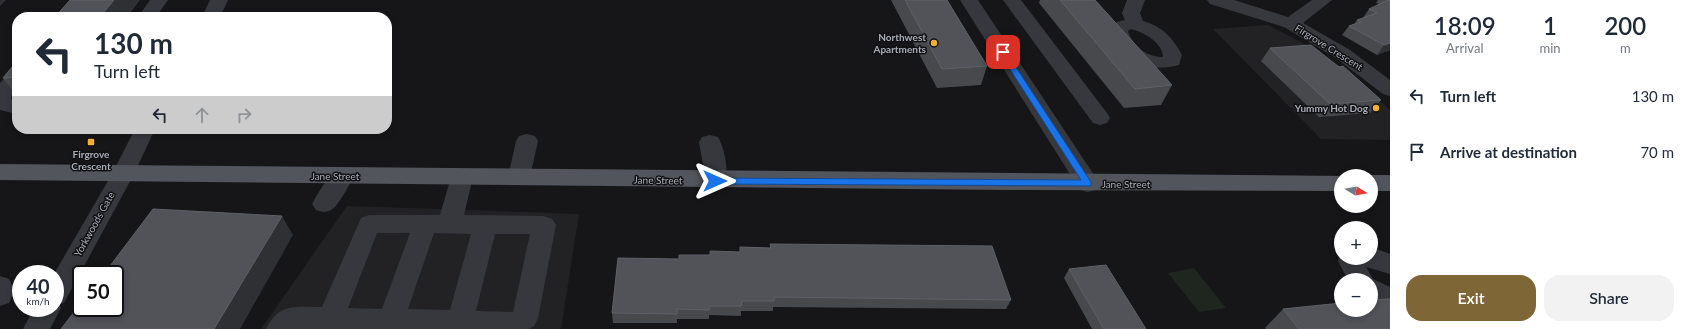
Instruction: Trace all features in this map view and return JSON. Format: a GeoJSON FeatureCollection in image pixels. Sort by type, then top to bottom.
{"type":"FeatureCollection","features":[{"type":"Feature","properties":{"kind":"main road","name":"Jane Street"},"geometry":{"type":"LineString","coordinates":[[0,172],[519,177],[715,181],[1088,184],[1334,183]]}},
{"type":"Feature","properties":{"kind":"main road"},"geometry":{"type":"LineString","coordinates":[[1378,183],[1390,183]]}},
{"type":"Feature","properties":{"kind":"street"},"geometry":{"type":"LineString","coordinates":[[151,12],[159,0]]}},
{"type":"Feature","properties":{"kind":"street"},"geometry":{"type":"LineString","coordinates":[[213,12],[219,0]]}},
{"type":"Feature","properties":{"kind":"street"},"geometry":{"type":"LineString","coordinates":[[969,0],[1088,184]]}},
{"type":"Feature","properties":{"kind":"street"},"geometry":{"type":"LineString","coordinates":[[1012,0],[1100,118]]}},
{"type":"Feature","properties":{"kind":"street"},"geometry":{"type":"LineString","coordinates":[[1136,0],[1131,13],[1136,25]]}},
{"type":"Feature","properties":{"kind":"street","name":"Firgrove Crescent"},"geometry":{"type":"LineString","coordinates":[[1216,0],[1246,8],[1290,23],[1343,54],[1390,90]]}},
{"type":"Feature","properties":{"kind":"street"},"geometry":{"type":"LineString","coordinates":[[1290,23],[1303,16],[1312,2]]}},
{"type":"Feature","properties":{"kind":"street"},"geometry":{"type":"LineString","coordinates":[[12,82],[2,93],[1,104],[12,106]]}},
{"type":"Feature","properties":{"kind":"street"},"geometry":{"type":"LineString","coordinates":[[122,174],[142,134]]}},
{"type":"Feature","properties":{"kind":"street"},"geometry":{"type":"LineString","coordinates":[[519,177],[527,141]]}},
{"type":"Feature","properties":{"kind":"street"},"geometry":{"type":"LineString","coordinates":[[710,142],[716,176],[715,181]]}},
{"type":"Feature","properties":{"kind":"street","name":"Yorkwoods Gate"},"geometry":{"type":"LineString","coordinates":[[64,279],[122,174]]}},
{"type":"Feature","properties":{"kind":"street"},"geometry":{"type":"LineString","coordinates":[[324,204],[343,176]]}},
{"type":"Feature","properties":{"kind":"street"},"geometry":{"type":"LineString","coordinates":[[450,224],[462,177]]}},
{"type":"Feature","properties":{"kind":"street"},"geometry":{"type":"LineString","coordinates":[[279,329],[289,318],[391,321],[516,323],[525,318],[544,224],[369,224],[330,319]]}},
{"type":"Feature","properties":{"kind":"street"},"geometry":{"type":"LineString","coordinates":[[391,321],[425,224]]}},
{"type":"Feature","properties":{"kind":"street"},"geometry":{"type":"LineString","coordinates":[[460,322],[486,224]]}},
{"type":"Feature","properties":{"kind":"street"},"geometry":{"type":"LineString","coordinates":[[1378,260],[1390,264]]}},
{"type":"Feature","properties":{"kind":"street"},"geometry":{"type":"LineString","coordinates":[[0,286],[0,295]]}},
{"type":"Feature","properties":{"kind":"street"},"geometry":{"type":"LineString","coordinates":[[1378,296],[1390,298]]}},
{"type":"Feature","properties":{"kind":"street"},"geometry":{"type":"LineString","coordinates":[[36,329],[43,317]]}},
{"type":"Feature","properties":{"kind":"shaded area"},"geometry":{"type":"Polygon","coordinates":[[[1268,25],[1303,43],[1338,65],[1390,110],[1390,140],[1321,139],[1213,29],[1268,25]]]}},
{"type":"Feature","properties":{"kind":"shaded area"},"geometry":{"type":"Polygon","coordinates":[[[347,206],[579,214],[561,329],[261,329],[347,206]]]}},
{"type":"Feature","properties":{"kind":"shaded area"},"geometry":{"type":"Polygon","coordinates":[[[1194,268],[1226,308],[1199,312],[1168,273],[1194,268]]]}},
{"type":"Feature","properties":{"kind":"building"},"geometry":{"type":"Polygon","coordinates":[[[70,0],[114,0],[104,12],[59,12],[70,0]]]}},
{"type":"Feature","properties":{"kind":"building"},"geometry":{"type":"Polygon","coordinates":[[[905,0],[947,0],[987,66],[942,69],[905,0]]]}},
{"type":"Feature","properties":{"kind":"building"},"geometry":{"type":"Polygon","coordinates":[[[1060,0],[1095,0],[1172,85],[1135,89],[1060,0]]]}},
{"type":"Feature","properties":{"kind":"building"},"geometry":{"type":"Polygon","coordinates":[[[1390,0],[1390,43],[1384,45],[1349,26],[1361,22],[1357,20],[1377,13],[1369,9],[1390,0]]]}},
{"type":"Feature","properties":{"kind":"building"},"geometry":{"type":"Polygon","coordinates":[[[1311,45],[1339,67],[1343,66],[1381,100],[1330,104],[1270,48],[1311,45]]]}},
{"type":"Feature","properties":{"kind":"building"},"geometry":{"type":"Polygon","coordinates":[[[12,67],[12,77],[3,78],[12,67]]]}},
{"type":"Feature","properties":{"kind":"building"},"geometry":{"type":"Polygon","coordinates":[[[153,209],[282,216],[214,329],[61,329],[72,315],[72,317],[124,317],[124,265],[111,265],[153,209]]]}},
{"type":"Feature","properties":{"kind":"building"},"geometry":{"type":"Polygon","coordinates":[[[770,244],[992,246],[1011,300],[774,297],[774,301],[742,301],[741,306],[709,306],[709,310],[677,309],[677,314],[612,313],[618,258],[679,259],[679,255],[710,255],[710,251],[740,252],[740,247],[771,248],[770,244]]]}},
{"type":"Feature","properties":{"kind":"building"},"geometry":{"type":"Polygon","coordinates":[[[1106,265],[1146,329],[1104,329],[1069,269],[1106,265]]]}},
{"type":"Feature","properties":{"kind":"building"},"geometry":{"type":"Polygon","coordinates":[[[1390,299],[1390,329],[1299,329],[1283,309],[1334,304],[1334,317],[1378,317],[1378,300],[1390,299]]]}},
{"type":"Feature","properties":{"kind":"place","name":"Northwest Apartments"},"geometry":{"type":"Point","coordinates":[934,43]}},
{"type":"Feature","properties":{"kind":"place","name":"Yummy Hot Dog"},"geometry":{"type":"Point","coordinates":[1376,108]}},
{"type":"Feature","properties":{"kind":"place","name":"Firgrove Crescent"},"geometry":{"type":"Point","coordinates":[91,142]}},
{"type":"Feature","properties":{"kind":"route"},"geometry":{"type":"LineString","coordinates":[[715,181],[879,181],[1088,184],[1003,52]]}}]}
